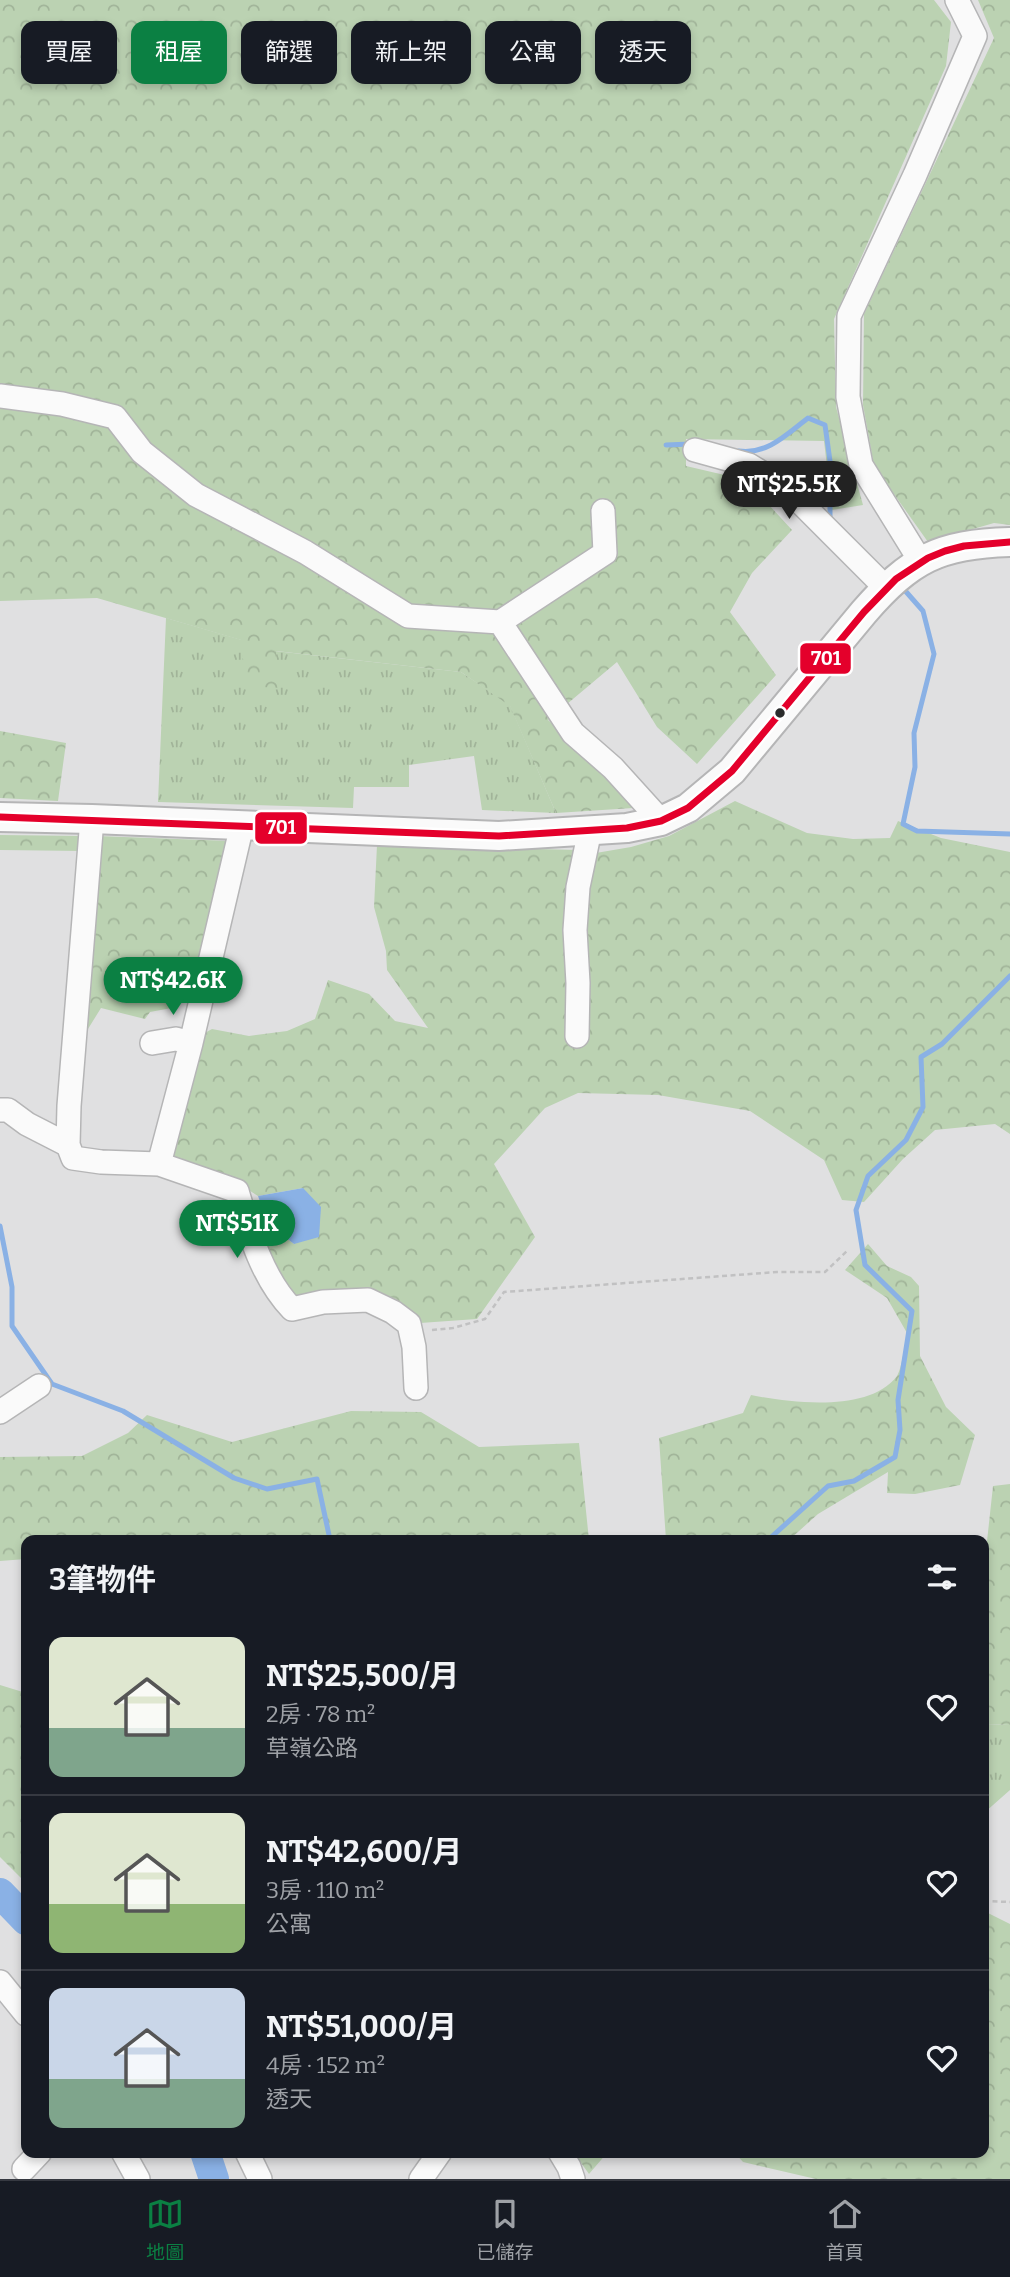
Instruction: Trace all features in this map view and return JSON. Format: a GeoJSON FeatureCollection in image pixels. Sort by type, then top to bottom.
{"type":"FeatureCollection","features":[{"type":"Feature","properties":{"kind":"main road"},"geometry":{"type":"LineString","coordinates":[[0,817],[499,836],[627,828],[661,821],[688,808],[732,771],[886,587],[908,568],[946,550],[974,543],[1010,542]]}},
{"type":"Feature","properties":{"kind":"street"},"geometry":{"type":"LineString","coordinates":[[921,562],[861,465],[848,397],[849,316],[915,175],[975,36],[957,0]]}},
{"type":"Feature","properties":{"kind":"street"},"geometry":{"type":"LineString","coordinates":[[0,396],[62,404],[116,418],[142,452],[196,495],[306,552],[408,616],[500,622],[605,552],[603,510]]}},
{"type":"Feature","properties":{"kind":"street"},"geometry":{"type":"LineString","coordinates":[[695,450],[749,465],[785,487],[886,587]]}},
{"type":"Feature","properties":{"kind":"street"},"geometry":{"type":"LineString","coordinates":[[500,622],[573,733],[613,768],[661,821]]}},
{"type":"Feature","properties":{"kind":"street"},"geometry":{"type":"LineString","coordinates":[[92,819],[69,1106],[68,1145],[72,1158],[159,1164],[237,1191],[250,1234],[280,1297],[292,1309],[324,1302],[368,1300],[393,1312],[409,1324],[414,1346],[416,1388]]}},
{"type":"Feature","properties":{"kind":"street"},"geometry":{"type":"LineString","coordinates":[[159,1164],[191,1043],[242,825]]}},
{"type":"Feature","properties":{"kind":"street"},"geometry":{"type":"LineString","coordinates":[[578,1036],[575,930],[578,887],[590,830]]}},
{"type":"Feature","properties":{"kind":"street"},"geometry":{"type":"LineString","coordinates":[[152,1043],[176,1039],[191,1043]]}},
{"type":"Feature","properties":{"kind":"street"},"geometry":{"type":"LineString","coordinates":[[0,1110],[8,1110],[27,1124],[68,1145]]}},
{"type":"Feature","properties":{"kind":"street"},"geometry":{"type":"LineString","coordinates":[[0,1412],[39,1386]]}},
{"type":"Feature","properties":{"kind":"street"},"geometry":{"type":"LineString","coordinates":[[0,1982],[21,2008]]}},
{"type":"Feature","properties":{"kind":"street"},"geometry":{"type":"LineString","coordinates":[[24,2169],[34,2158]]}},
{"type":"Feature","properties":{"kind":"street"},"geometry":{"type":"LineString","coordinates":[[126,2158],[138,2179]]}},
{"type":"Feature","properties":{"kind":"street"},"geometry":{"type":"LineString","coordinates":[[250,2158],[260,2179]]}},
{"type":"Feature","properties":{"kind":"street"},"geometry":{"type":"LineString","coordinates":[[421,2179],[436,2158]]}},
{"type":"Feature","properties":{"kind":"street"},"geometry":{"type":"LineString","coordinates":[[563,2158],[573,2179]]}},
{"type":"Feature","properties":{"kind":"path"},"geometry":{"type":"LineString","coordinates":[[411,1332],[453,1328],[485,1319],[504,1292],[777,1272],[825,1272],[847,1251]]}},
{"type":"Feature","properties":{"kind":"path"},"geometry":{"type":"LineString","coordinates":[[989,1901],[1010,1902]]}},
{"type":"Feature","properties":{"kind":"green space"},"geometry":{"type":"Polygon","coordinates":[[[0,0],[934,0],[951,22],[946,66],[834,319],[836,407],[863,505],[832,510],[824,441],[686,439],[686,466],[746,480],[792,530],[752,573],[730,612],[776,675],[697,764],[657,727],[617,662],[548,720],[608,774],[633,808],[556,813],[510,706],[461,672],[276,651],[278,688],[246,686],[241,640],[97,598],[0,601],[0,0]]]}},
{"type":"Feature","properties":{"kind":"green space"},"geometry":{"type":"Polygon","coordinates":[[[978,0],[1010,0],[1010,525],[994,523],[928,542],[874,466],[863,405],[864,314],[994,38],[978,0]]]}},
{"type":"Feature","properties":{"kind":"green space"},"geometry":{"type":"Polygon","coordinates":[[[166,618],[242,640],[247,686],[275,651],[461,672],[510,705],[556,813],[482,810],[474,756],[409,765],[409,787],[354,787],[353,808],[158,802],[166,618]]]}},
{"type":"Feature","properties":{"kind":"green space"},"geometry":{"type":"Polygon","coordinates":[[[0,731],[66,743],[58,801],[0,798],[0,731]]]}},
{"type":"Feature","properties":{"kind":"green space"},"geometry":{"type":"Polygon","coordinates":[[[735,801],[807,833],[853,839],[890,838],[898,821],[941,838],[1010,852],[1010,1134],[995,1124],[935,1130],[903,1159],[864,1202],[842,1200],[824,1160],[750,1111],[658,1095],[578,1093],[545,1108],[494,1164],[535,1237],[477,1319],[420,1323],[399,1308],[297,1302],[281,1286],[256,1231],[268,1224],[294,1244],[303,1188],[258,1196],[241,1185],[162,1158],[188,1042],[212,1029],[249,1036],[287,1031],[315,1019],[328,980],[369,994],[395,1021],[428,1028],[387,970],[386,951],[374,907],[377,845],[577,850],[582,942],[590,854],[631,847],[669,836],[735,801]]]}},
{"type":"Feature","properties":{"kind":"green space"},"geometry":{"type":"Polygon","coordinates":[[[0,835],[83,836],[82,851],[0,850],[0,835]]]}},
{"type":"Feature","properties":{"kind":"green space"},"geometry":{"type":"Polygon","coordinates":[[[97,836],[231,841],[202,971],[177,1007],[150,1012],[145,1019],[101,1008],[83,1037],[97,836]]]}},
{"type":"Feature","properties":{"kind":"green space"},"geometry":{"type":"Polygon","coordinates":[[[868,1244],[887,1266],[911,1277],[919,1286],[920,1356],[946,1407],[975,1435],[960,1485],[915,1494],[887,1493],[888,1472],[818,1514],[795,1535],[666,1535],[659,1438],[743,1413],[751,1395],[787,1401],[849,1400],[868,1396],[884,1388],[897,1376],[907,1333],[887,1298],[845,1270],[868,1244]]]}},
{"type":"Feature","properties":{"kind":"green space"},"geometry":{"type":"Polygon","coordinates":[[[351,1411],[421,1412],[479,1447],[579,1443],[588,1535],[21,1535],[21,1559],[0,1561],[0,1457],[82,1456],[128,1433],[147,1415],[232,1442],[351,1411]]]}},
{"type":"Feature","properties":{"kind":"green space"},"geometry":{"type":"Polygon","coordinates":[[[1010,1484],[1010,1725],[989,1724],[988,1535],[993,1486],[1010,1484]]]}},
{"type":"Feature","properties":{"kind":"green space"},"geometry":{"type":"Polygon","coordinates":[[[0,1685],[21,1691],[21,1878],[0,1857],[0,1685]]]}},
{"type":"Feature","properties":{"kind":"green space"},"geometry":{"type":"Polygon","coordinates":[[[989,1724],[1010,1725],[1010,1790],[989,1809],[989,1724]]]}},
{"type":"Feature","properties":{"kind":"green space"},"geometry":{"type":"Polygon","coordinates":[[[989,1914],[1010,1924],[1010,2179],[816,2179],[743,2162],[739,2158],[989,2158],[989,1914]]]}},
{"type":"Feature","properties":{"kind":"green space"},"geometry":{"type":"Polygon","coordinates":[[[578,2158],[603,2158],[589,2174],[578,2158]]]}},
{"type":"Feature","properties":{"kind":"water"},"geometry":{"type":"Polygon","coordinates":[[[303,1188],[321,1207],[319,1237],[294,1244],[268,1224],[258,1196],[303,1188]]]}},
{"type":"Feature","properties":{"kind":"waterway"},"geometry":{"type":"LineString","coordinates":[[739,451],[768,447],[808,418],[825,425],[830,461],[830,520]]}},
{"type":"Feature","properties":{"kind":"waterway"},"geometry":{"type":"LineString","coordinates":[[666,445],[691,444]]}},
{"type":"Feature","properties":{"kind":"waterway"},"geometry":{"type":"LineString","coordinates":[[901,586],[923,611],[934,654],[914,733],[915,767],[903,824],[917,831],[1010,834]]}},
{"type":"Feature","properties":{"kind":"waterway"},"geometry":{"type":"LineString","coordinates":[[774,1535],[828,1486],[854,1481],[895,1457],[900,1430],[898,1400],[912,1311],[865,1265],[856,1210],[868,1176],[906,1140],[923,1107],[921,1057],[942,1044],[1010,976]]}},
{"type":"Feature","properties":{"kind":"waterway"},"geometry":{"type":"LineString","coordinates":[[0,1226],[12,1287],[12,1326],[52,1384],[123,1411],[234,1478],[267,1489],[317,1479],[329,1535]]}},
{"type":"Feature","properties":{"kind":"waterway"},"geometry":{"type":"LineString","coordinates":[[0,1893],[21,1915]]}},
{"type":"Feature","properties":{"kind":"waterway"},"geometry":{"type":"LineString","coordinates":[[207,2158],[214,2179]]}},
{"type":"Feature","properties":{"kind":"transit line","name":"701"},"geometry":{"type":"LineString","coordinates":[[0,817],[499,836],[627,828],[661,821],[688,808],[732,771],[864,612],[896,579],[928,558],[945,551],[964,546],[1010,542]]}}]}
